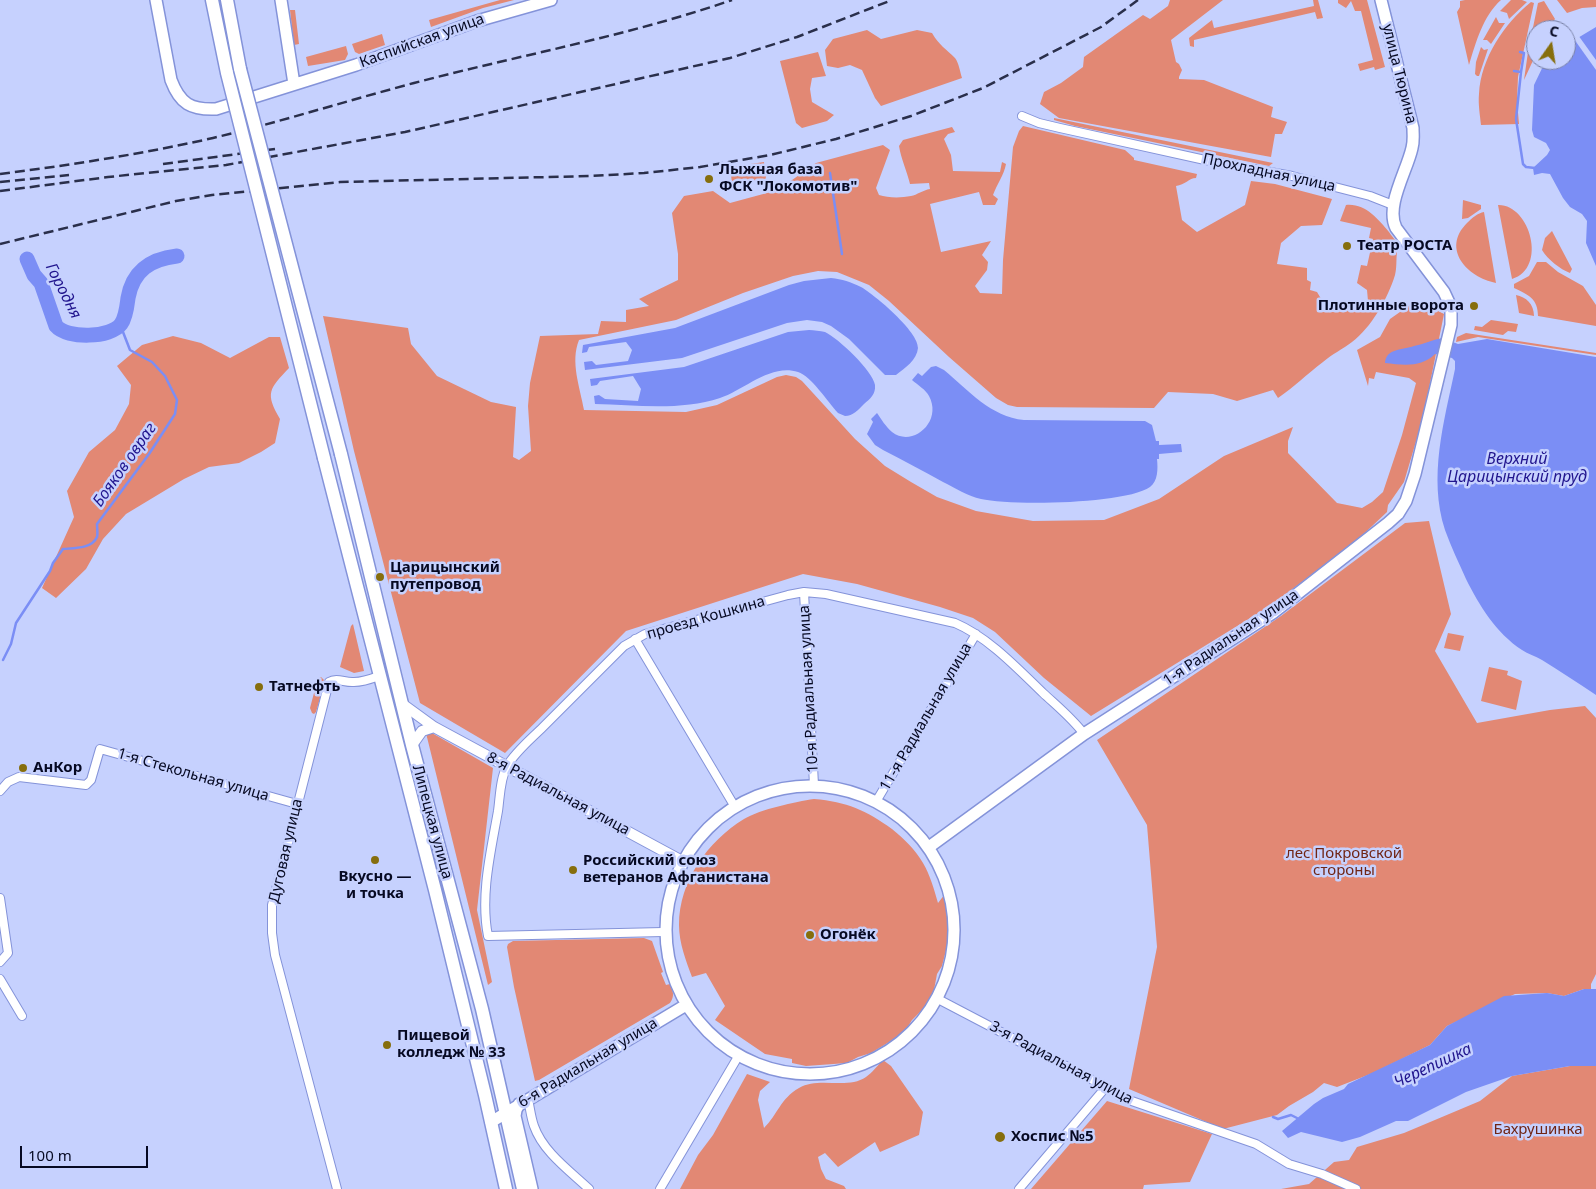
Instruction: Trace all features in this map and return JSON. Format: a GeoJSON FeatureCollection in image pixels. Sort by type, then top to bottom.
{"type":"FeatureCollection","features":[{"type":"Feature","properties":{"kind":"main road","name":"Каспийская улица"},"geometry":{"type":"LineString","coordinates":[[156,0],[171,80],[180,100],[202,110],[216,109],[356,65],[470,23],[551,0]]}},
{"type":"Feature","properties":{"kind":"main road","name":"Липецкая улица"},"geometry":{"type":"LineString","coordinates":[[212,0],[227,73],[379,676],[421,832],[491,1122],[504,1187]]}},
{"type":"Feature","properties":{"kind":"main road","name":"Липецкая улица"},"geometry":{"type":"LineString","coordinates":[[227,0],[240,69],[341,454],[412,745],[482,1009],[523,1185]]}},
{"type":"Feature","properties":{"kind":"main road"},"geometry":{"type":"LineString","coordinates":[[281,0],[294,84]]}},
{"type":"Feature","properties":{"kind":"main road","name":"улица Тюрина"},"geometry":{"type":"LineString","coordinates":[[1381,0],[1413,128],[1412,149],[1394,205]]}},
{"type":"Feature","properties":{"kind":"main road","name":"1-я Радиальная улица"},"geometry":{"type":"LineString","coordinates":[[929,847],[1084,734],[1274,612],[1397,514],[1406,502],[1412,488],[1448,338],[1451,312],[1444,292],[1396,228],[1392,218],[1394,205]]}},
{"type":"Feature","properties":{"kind":"main road"},"geometry":{"type":"LineString","coordinates":[[814,785],[832,786],[877,800],[916,830],[929,847],[945,880],[955,928],[951,956],[936,998],[924,1017],[911,1031],[886,1051],[864,1062],[837,1071],[785,1071],[738,1055],[708,1031],[686,1005],[663,946],[663,932],[670,890],[682,861],[702,836],[727,812],[752,800],[814,785]]}},
{"type":"Feature","properties":{"kind":"main road","name":"6-я Радиальная улица"},"geometry":{"type":"LineString","coordinates":[[491,1122],[686,1005]]}},
{"type":"Feature","properties":{"kind":"main road"},"geometry":{"type":"LineString","coordinates":[[524,1102],[516,1110],[516,1116],[532,1189]]}},
{"type":"Feature","properties":{"kind":"street","name":"Прохладная улица"},"geometry":{"type":"LineString","coordinates":[[1022,116],[1039,123],[1060,128],[1205,160],[1292,176],[1370,196],[1394,205]]}},
{"type":"Feature","properties":{"kind":"street","name":"проезд Кошкина"},"geometry":{"type":"LineString","coordinates":[[663,932],[488,936],[486,908],[488,872],[502,781],[507,767],[514,756],[624,646],[645,634],[778,597],[804,592],[826,594],[954,623],[976,634],[1076,723],[1084,734]]}},
{"type":"Feature","properties":{"kind":"street","name":"10-я Радиальная улица"},"geometry":{"type":"LineString","coordinates":[[804,592],[814,785]]}},
{"type":"Feature","properties":{"kind":"street","name":"11-я Радиальная улица"},"geometry":{"type":"LineString","coordinates":[[877,800],[976,634]]}},
{"type":"Feature","properties":{"kind":"street"},"geometry":{"type":"LineString","coordinates":[[635,639],[735,807]]}},
{"type":"Feature","properties":{"kind":"street","name":"Дуговая улица"},"geometry":{"type":"LineString","coordinates":[[337,1189],[275,955],[272,933],[272,905],[329,682],[337,679],[356,682],[379,676]]}},
{"type":"Feature","properties":{"kind":"street","name":"8-я Радиальная улица"},"geometry":{"type":"LineString","coordinates":[[401,702],[434,727],[682,861]]}},
{"type":"Feature","properties":{"kind":"street"},"geometry":{"type":"LineString","coordinates":[[412,745],[422,731],[434,727]]}},
{"type":"Feature","properties":{"kind":"street","name":"1-я Стекольная улица"},"geometry":{"type":"LineString","coordinates":[[0,791],[8,782],[19,777],[86,785],[91,780],[100,749],[297,804]]}},
{"type":"Feature","properties":{"kind":"street"},"geometry":{"type":"LineString","coordinates":[[0,898],[8,953],[0,962]]}},
{"type":"Feature","properties":{"kind":"street"},"geometry":{"type":"LineString","coordinates":[[0,979],[22,1016]]}},
{"type":"Feature","properties":{"kind":"street","name":"3-я Радиальная улица"},"geometry":{"type":"LineString","coordinates":[[936,998],[1106,1087],[1123,1098],[1256,1144],[1289,1164],[1322,1174],[1356,1189]]}},
{"type":"Feature","properties":{"kind":"street"},"geometry":{"type":"LineString","coordinates":[[660,1189],[738,1055]]}},
{"type":"Feature","properties":{"kind":"street"},"geometry":{"type":"LineString","coordinates":[[1019,1189],[1106,1087]]}},
{"type":"Feature","properties":{"kind":"street"},"geometry":{"type":"LineString","coordinates":[[524,1102],[537,1134],[549,1151],[589,1189]]}},
{"type":"Feature","properties":{"kind":"green space"},"geometry":{"type":"Polygon","coordinates":[[[500,0],[514,0],[483,8],[431,27],[429,20],[500,0]]]}},
{"type":"Feature","properties":{"kind":"green space"},"geometry":{"type":"Polygon","coordinates":[[[1170,0],[1223,0],[1171,40],[1176,62],[1182,70],[1179,79],[1204,80],[1273,107],[1271,117],[1287,122],[1282,134],[1275,134],[1271,157],[1059,118],[1040,104],[1044,92],[1061,83],[1083,67],[1084,57],[1143,15],[1150,19],[1168,6],[1170,0]]]}},
{"type":"Feature","properties":{"kind":"green space"},"geometry":{"type":"Polygon","coordinates":[[[1313,0],[1318,0],[1323,18],[1317,19],[1315,12],[1194,40],[1194,47],[1190,46],[1189,38],[1212,20],[1214,28],[1314,6],[1313,0]]]}},
{"type":"Feature","properties":{"kind":"green space"},"geometry":{"type":"Polygon","coordinates":[[[1338,0],[1367,0],[1385,67],[1375,70],[1374,67],[1360,71],[1358,64],[1373,60],[1361,11],[1355,11],[1351,1],[1346,8],[1338,3],[1338,0]]]}},
{"type":"Feature","properties":{"kind":"green space"},"geometry":{"type":"Polygon","coordinates":[[[1501,0],[1485,22],[1477,39],[1469,65],[1457,12],[1460,7],[1460,1],[1501,0]]]}},
{"type":"Feature","properties":{"kind":"green space"},"geometry":{"type":"Polygon","coordinates":[[[1511,0],[1527,2],[1509,19],[1507,13],[1500,11],[1511,0]]]}},
{"type":"Feature","properties":{"kind":"green space"},"geometry":{"type":"Polygon","coordinates":[[[1557,0],[1596,0],[1596,7],[1582,8],[1567,13],[1557,0]]]}},
{"type":"Feature","properties":{"kind":"green space"},"geometry":{"type":"Polygon","coordinates":[[[1544,1],[1554,20],[1535,20],[1538,3],[1544,1]]]}},
{"type":"Feature","properties":{"kind":"green space"},"geometry":{"type":"Polygon","coordinates":[[[1531,2],[1534,3],[1530,20],[1526,20],[1526,40],[1518,77],[1517,101],[1519,124],[1481,125],[1479,94],[1484,68],[1503,31],[1531,2]]]}},
{"type":"Feature","properties":{"kind":"green space"},"geometry":{"type":"Polygon","coordinates":[[[290,10],[295,10],[299,44],[294,45],[290,10]]]}},
{"type":"Feature","properties":{"kind":"green space"},"geometry":{"type":"Polygon","coordinates":[[[1496,17],[1499,23],[1505,23],[1491,44],[1487,40],[1483,40],[1496,17]]]}},
{"type":"Feature","properties":{"kind":"green space"},"geometry":{"type":"Polygon","coordinates":[[[867,30],[881,39],[917,30],[932,33],[940,44],[955,58],[962,78],[881,106],[875,98],[862,70],[850,65],[838,68],[827,66],[825,50],[833,39],[867,30]]]}},
{"type":"Feature","properties":{"kind":"green space"},"geometry":{"type":"Polygon","coordinates":[[[382,34],[385,45],[359,54],[355,52],[352,44],[382,34]]]}},
{"type":"Feature","properties":{"kind":"green space"},"geometry":{"type":"Polygon","coordinates":[[[346,46],[348,54],[345,60],[308,66],[306,57],[346,46]]]}},
{"type":"Feature","properties":{"kind":"green space"},"geometry":{"type":"Polygon","coordinates":[[[1481,47],[1484,50],[1488,49],[1479,76],[1477,76],[1475,74],[1476,62],[1481,47]]]}},
{"type":"Feature","properties":{"kind":"green space"},"geometry":{"type":"Polygon","coordinates":[[[818,52],[826,76],[812,78],[810,89],[812,102],[834,115],[827,121],[802,128],[796,123],[780,61],[818,52]]]}},
{"type":"Feature","properties":{"kind":"green space"},"geometry":{"type":"Polygon","coordinates":[[[1526,66],[1526,70],[1529,70],[1524,80],[1526,66]]]}},
{"type":"Feature","properties":{"kind":"green space"},"geometry":{"type":"Polygon","coordinates":[[[1054,118],[1273,163],[1269,166],[1075,126],[1054,120],[1054,118]]]}},
{"type":"Feature","properties":{"kind":"green space"},"geometry":{"type":"Polygon","coordinates":[[[1023,126],[1125,150],[1134,160],[1197,174],[1196,178],[1176,186],[1182,220],[1197,232],[1245,205],[1251,181],[1275,184],[1332,199],[1322,225],[1301,226],[1281,243],[1277,264],[1307,268],[1307,280],[1311,282],[1310,290],[1317,292],[1323,302],[1360,306],[1368,301],[1367,290],[1357,283],[1361,265],[1367,266],[1373,239],[1369,238],[1371,228],[1340,221],[1346,205],[1365,209],[1380,222],[1400,249],[1397,252],[1395,275],[1388,293],[1372,321],[1359,336],[1349,345],[1326,359],[1278,398],[1273,390],[1237,401],[1213,394],[1168,392],[1154,408],[1017,407],[1008,405],[996,398],[869,285],[837,272],[818,271],[793,276],[743,293],[676,320],[579,340],[575,357],[578,384],[584,410],[686,412],[717,405],[777,377],[786,375],[796,377],[802,381],[855,439],[885,466],[911,482],[937,497],[976,511],[1033,521],[1104,520],[1159,499],[1224,456],[1293,427],[1288,441],[1288,453],[1337,503],[1362,508],[1383,492],[1402,435],[1416,383],[1409,378],[1376,372],[1374,379],[1369,378],[1368,386],[1357,350],[1380,337],[1390,319],[1417,300],[1444,314],[1423,418],[1404,482],[1388,505],[1387,512],[1352,545],[1268,607],[1091,716],[1044,678],[995,632],[973,618],[857,584],[803,574],[626,631],[505,753],[420,703],[354,451],[323,316],[408,328],[411,344],[437,376],[491,402],[516,407],[513,457],[519,460],[531,451],[528,406],[530,383],[540,336],[598,334],[601,321],[626,322],[626,310],[649,306],[639,299],[678,280],[678,254],[672,213],[684,196],[713,191],[730,203],[778,190],[816,163],[883,145],[890,150],[876,188],[879,195],[903,197],[913,195],[930,189],[929,183],[910,184],[899,146],[903,140],[952,127],[955,132],[948,134],[944,139],[951,155],[953,171],[1000,172],[1002,162],[1006,164],[993,195],[998,199],[995,205],[983,205],[979,192],[930,204],[941,252],[991,241],[982,255],[988,262],[987,270],[975,286],[980,293],[1002,294],[1003,260],[1013,147],[1023,126]]]}},
{"type":"Feature","properties":{"kind":"green space"},"geometry":{"type":"Polygon","coordinates":[[[764,162],[766,179],[732,183],[730,167],[764,162]]]}},
{"type":"Feature","properties":{"kind":"green space"},"geometry":{"type":"Polygon","coordinates":[[[1463,200],[1481,205],[1481,209],[1468,218],[1462,219],[1463,200]]]}},
{"type":"Feature","properties":{"kind":"green space"},"geometry":{"type":"Polygon","coordinates":[[[1498,205],[1509,207],[1519,215],[1526,225],[1530,238],[1532,250],[1530,263],[1523,273],[1512,279],[1498,205]]]}},
{"type":"Feature","properties":{"kind":"green space"},"geometry":{"type":"Polygon","coordinates":[[[1484,212],[1496,283],[1485,280],[1467,268],[1457,252],[1456,242],[1460,233],[1471,219],[1484,212]]]}},
{"type":"Feature","properties":{"kind":"green space"},"geometry":{"type":"Polygon","coordinates":[[[1552,231],[1572,269],[1570,273],[1555,264],[1542,250],[1545,238],[1552,231]]]}},
{"type":"Feature","properties":{"kind":"green space"},"geometry":{"type":"Polygon","coordinates":[[[1537,262],[1546,262],[1558,272],[1583,286],[1596,305],[1596,326],[1538,316],[1538,310],[1532,298],[1514,288],[1514,284],[1529,276],[1537,262]]]}},
{"type":"Feature","properties":{"kind":"green space"},"geometry":{"type":"Polygon","coordinates":[[[1516,295],[1523,297],[1529,302],[1533,308],[1534,316],[1519,313],[1516,295]]]}},
{"type":"Feature","properties":{"kind":"green space"},"geometry":{"type":"Polygon","coordinates":[[[1491,320],[1518,324],[1516,332],[1508,331],[1503,335],[1474,330],[1475,326],[1482,327],[1491,320]]]}},
{"type":"Feature","properties":{"kind":"green space"},"geometry":{"type":"Polygon","coordinates":[[[1466,333],[1596,353],[1596,355],[1478,337],[1456,342],[1457,337],[1466,333]]]}},
{"type":"Feature","properties":{"kind":"green space"},"geometry":{"type":"Polygon","coordinates":[[[173,336],[201,343],[230,358],[269,337],[280,337],[289,368],[277,381],[271,392],[272,403],[280,419],[275,443],[239,463],[209,467],[184,479],[126,514],[103,539],[86,569],[56,598],[42,588],[74,517],[67,491],[89,452],[115,430],[129,404],[131,385],[117,366],[142,345],[173,336]]]}},
{"type":"Feature","properties":{"kind":"green space","name":"лес Покровской стороны"},"geometry":{"type":"Polygon","coordinates":[[[1429,521],[1451,614],[1435,651],[1477,723],[1585,706],[1596,718],[1596,974],[1591,984],[1591,989],[1584,989],[1564,996],[1547,993],[1515,994],[1447,1026],[1430,1045],[1373,1073],[1337,1087],[1324,1083],[1277,1115],[1223,1129],[1129,1089],[1157,947],[1147,825],[1097,740],[1281,616],[1405,523],[1429,521]]]}},
{"type":"Feature","properties":{"kind":"green space"},"geometry":{"type":"Polygon","coordinates":[[[353,624],[364,671],[354,673],[340,667],[353,624]]]}},
{"type":"Feature","properties":{"kind":"green space"},"geometry":{"type":"Polygon","coordinates":[[[1448,633],[1464,636],[1460,651],[1444,648],[1448,633]]]}},
{"type":"Feature","properties":{"kind":"green space"},"geometry":{"type":"Polygon","coordinates":[[[1489,667],[1508,671],[1507,675],[1522,681],[1516,710],[1481,701],[1489,667]]]}},
{"type":"Feature","properties":{"kind":"green space"},"geometry":{"type":"Polygon","coordinates":[[[321,677],[325,681],[314,714],[310,708],[318,678],[321,677]]]}},
{"type":"Feature","properties":{"kind":"green space"},"geometry":{"type":"Polygon","coordinates":[[[425,729],[493,768],[477,910],[492,982],[488,985],[425,729]]]}},
{"type":"Feature","properties":{"kind":"green space","name":"Огонёк"},"geometry":{"type":"Polygon","coordinates":[[[814,799],[836,802],[865,812],[892,829],[909,844],[920,858],[932,882],[938,903],[945,894],[949,939],[942,966],[937,974],[934,990],[927,1005],[912,1020],[904,1033],[871,1053],[847,1063],[806,1066],[792,1063],[792,1059],[765,1054],[715,1020],[725,1006],[706,973],[692,977],[685,958],[679,925],[680,909],[690,878],[698,864],[719,839],[731,828],[751,815],[778,806],[814,799]]]}},
{"type":"Feature","properties":{"kind":"green space"},"geometry":{"type":"Polygon","coordinates":[[[644,938],[652,941],[666,985],[670,984],[673,991],[670,1003],[535,1081],[514,987],[508,944],[513,941],[644,938]]]}},
{"type":"Feature","properties":{"kind":"green space"},"geometry":{"type":"Polygon","coordinates":[[[883,1060],[891,1066],[923,1112],[919,1135],[880,1152],[875,1142],[838,1167],[825,1153],[818,1157],[826,1179],[844,1186],[846,1189],[680,1189],[698,1155],[713,1135],[747,1074],[770,1082],[760,1091],[758,1100],[764,1128],[787,1097],[799,1088],[815,1083],[850,1083],[858,1081],[868,1075],[883,1060]]]}},
{"type":"Feature","properties":{"kind":"green space","name":"Бахрушинка"},"geometry":{"type":"Polygon","coordinates":[[[1570,1066],[1596,1066],[1596,1189],[1281,1189],[1309,1184],[1334,1162],[1349,1160],[1357,1147],[1404,1133],[1480,1101],[1512,1076],[1570,1066]]]}},
{"type":"Feature","properties":{"kind":"green space"},"geometry":{"type":"Polygon","coordinates":[[[1107,1101],[1212,1134],[1190,1182],[1144,1185],[1143,1189],[1031,1189],[1107,1101]]]}},
{"type":"Feature","properties":{"kind":"water"},"geometry":{"type":"Polygon","coordinates":[[[1596,27],[1596,266],[1586,243],[1587,221],[1582,214],[1570,207],[1550,174],[1534,175],[1533,168],[1550,150],[1546,143],[1534,137],[1532,130],[1534,85],[1541,70],[1576,70],[1576,39],[1596,27]]]}},
{"type":"Feature","properties":{"kind":"water"},"geometry":{"type":"Polygon","coordinates":[[[831,278],[850,282],[868,291],[895,314],[911,333],[916,341],[917,352],[910,363],[896,375],[885,375],[849,339],[831,326],[822,322],[807,320],[787,323],[682,358],[585,370],[584,362],[592,361],[596,365],[628,361],[632,350],[626,342],[589,347],[587,352],[582,353],[583,345],[675,328],[789,285],[831,278]]]}},
{"type":"Feature","properties":{"kind":"water"},"geometry":{"type":"Polygon","coordinates":[[[809,330],[825,332],[831,335],[862,364],[873,379],[875,385],[874,394],[853,414],[845,416],[838,413],[803,374],[788,370],[768,374],[720,398],[690,405],[595,404],[594,396],[599,395],[605,399],[638,401],[641,389],[633,376],[600,381],[597,385],[591,386],[590,379],[684,367],[788,332],[809,330]]]}},
{"type":"Feature","properties":{"kind":"water","name":"Верхний Царицынский пруд"},"geometry":{"type":"Polygon","coordinates":[[[1442,338],[1458,344],[1487,339],[1596,357],[1596,695],[1542,660],[1522,650],[1496,627],[1477,599],[1452,549],[1440,510],[1438,470],[1455,361],[1452,358],[1435,354],[1418,364],[1385,363],[1388,355],[1396,350],[1442,338]]]}},
{"type":"Feature","properties":{"kind":"water"},"geometry":{"type":"Polygon","coordinates":[[[936,366],[944,370],[971,394],[991,408],[1012,418],[1024,420],[1145,421],[1152,425],[1156,441],[1159,441],[1159,445],[1181,444],[1182,452],[1159,454],[1155,482],[1150,487],[1137,493],[1094,500],[1041,503],[976,498],[883,450],[875,445],[867,434],[873,422],[871,419],[877,413],[892,432],[900,436],[908,437],[923,430],[929,423],[932,415],[932,406],[928,394],[912,380],[918,373],[922,376],[931,367],[936,366]]]}},
{"type":"Feature","properties":{"kind":"water","name":"Черепишка"},"geometry":{"type":"Polygon","coordinates":[[[1584,989],[1596,989],[1596,1066],[1570,1066],[1512,1076],[1466,1092],[1408,1121],[1396,1121],[1360,1137],[1342,1142],[1301,1132],[1288,1138],[1282,1131],[1323,1098],[1430,1045],[1447,1026],[1504,996],[1547,993],[1564,996],[1584,989]]]}},
{"type":"Feature","properties":{"kind":"pier"},"geometry":{"type":"Polygon","coordinates":[[[1578,35],[1596,60],[1596,70],[1576,42],[1578,35]]]}},
{"type":"Feature","properties":{"kind":"waterway"},"geometry":{"type":"LineString","coordinates":[[1520,52],[1524,53],[1521,72]]}},
{"type":"Feature","properties":{"kind":"waterway"},"geometry":{"type":"LineString","coordinates":[[1514,71],[1521,72],[1516,119],[1523,164],[1526,167],[1535,168]]}},
{"type":"Feature","properties":{"kind":"waterway"},"geometry":{"type":"LineString","coordinates":[[830,173],[842,254]]}},
{"type":"Feature","properties":{"kind":"waterway","name":"Городня"},"geometry":{"type":"LineString","coordinates":[[27,259],[34,275],[41,283],[56,326],[69,333],[89,335],[116,329],[123,321],[130,288],[139,273],[151,263],[177,256]]}},
{"type":"Feature","properties":{"kind":"waterway","name":"Бояков овраг"},"geometry":{"type":"LineString","coordinates":[[3,660],[11,644],[16,623],[50,571],[53,563],[63,549],[87,546],[95,541],[97,524],[149,454],[175,414],[177,400],[165,376],[152,362],[130,350],[123,332],[118,326]]}},
{"type":"Feature","properties":{"kind":"waterway"},"geometry":{"type":"LineString","coordinates":[[1273,1117],[1278,1119],[1291,1115],[1297,1118]]}},
{"type":"Feature","properties":{"kind":"railway"},"geometry":{"type":"LineString","coordinates":[[0,174],[106,159],[213,138],[414,83],[653,24],[732,0]]}},
{"type":"Feature","properties":{"kind":"railway"},"geometry":{"type":"LineString","coordinates":[[0,191],[108,177],[226,165],[405,132],[730,58],[797,37],[892,0]]}},
{"type":"Feature","properties":{"kind":"railway"},"geometry":{"type":"LineString","coordinates":[[0,244],[176,201],[212,195],[340,182],[644,173],[700,167],[770,155],[836,139],[911,116],[983,88],[1101,27],[1138,0]]}},
{"type":"Feature","properties":{"kind":"railway"},"geometry":{"type":"LineString","coordinates":[[163,164],[275,149]]}},
{"type":"Feature","properties":{"kind":"railway"},"geometry":{"type":"LineString","coordinates":[[0,182],[69,175]]}},
{"type":"Feature","properties":{"kind":"place","name":"Лыжная база ФСК \"Локомотив\""},"geometry":{"type":"Point","coordinates":[709,179]}},
{"type":"Feature","properties":{"kind":"place","name":"Театр РОСТА"},"geometry":{"type":"Point","coordinates":[1347,246]}},
{"type":"Feature","properties":{"kind":"place","name":"Плотинные ворота"},"geometry":{"type":"Point","coordinates":[1474,306]}},
{"type":"Feature","properties":{"kind":"place","name":"Царицынский путепровод"},"geometry":{"type":"Point","coordinates":[380,577]}},
{"type":"Feature","properties":{"kind":"place","name":"Татнефть"},"geometry":{"type":"Point","coordinates":[259,687]}},
{"type":"Feature","properties":{"kind":"place","name":"АнКор"},"geometry":{"type":"Point","coordinates":[23,768]}},
{"type":"Feature","properties":{"kind":"place","name":"Вкусно — и точка"},"geometry":{"type":"Point","coordinates":[375,860]}},
{"type":"Feature","properties":{"kind":"place","name":"Российский союз ветеранов Афганистана"},"geometry":{"type":"Point","coordinates":[573,870]}},
{"type":"Feature","properties":{"kind":"place","name":"Огонёк"},"geometry":{"type":"Point","coordinates":[810,935]}},
{"type":"Feature","properties":{"kind":"place","name":"Пищевой колледж № 33"},"geometry":{"type":"Point","coordinates":[387,1045]}},
{"type":"Feature","properties":{"kind":"place","name":"Хоспис №5"},"geometry":{"type":"Point","coordinates":[1000,1137]}}]}
